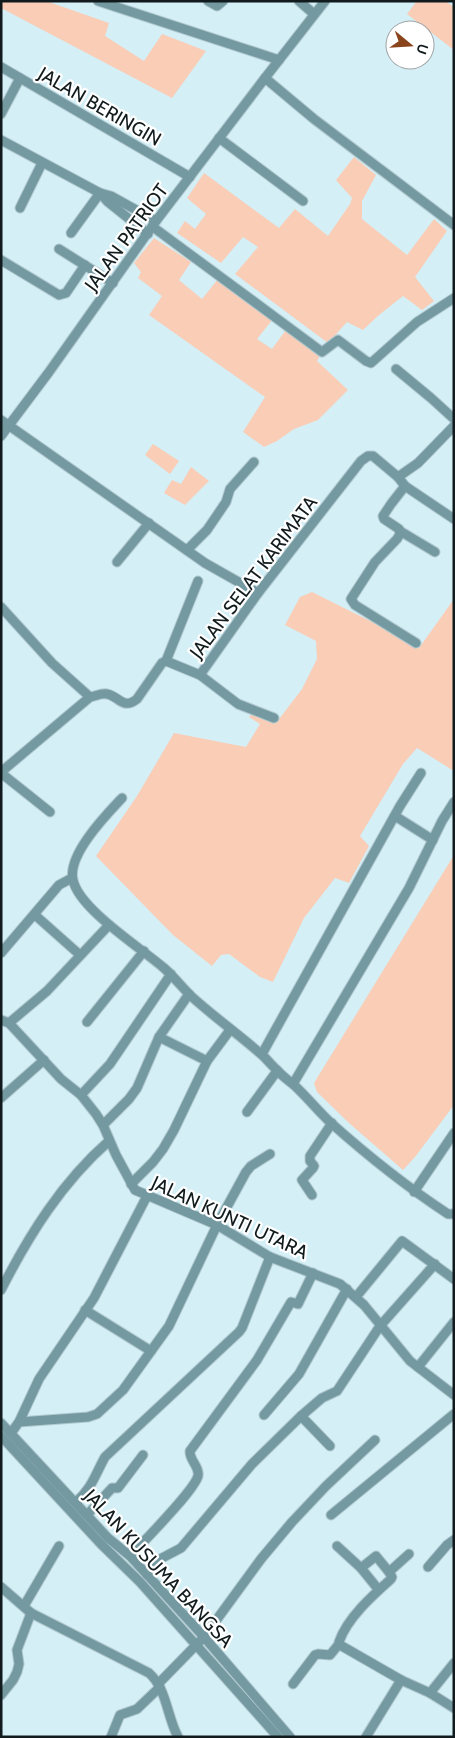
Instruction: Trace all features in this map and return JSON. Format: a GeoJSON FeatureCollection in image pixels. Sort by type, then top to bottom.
{"type":"FeatureCollection","features":[{"type":"Feature","properties":{"kind":"street"},"geometry":{"type":"LineString","coordinates":[[98,1],[279,60]]}},
{"type":"Feature","properties":{"kind":"street"},"geometry":{"type":"LineString","coordinates":[[208,1],[218,6],[223,1]]}},
{"type":"Feature","properties":{"kind":"street"},"geometry":{"type":"LineString","coordinates":[[298,1],[314,14]]}},
{"type":"Feature","properties":{"kind":"street","name":"JALAN PATRIOT"},"geometry":{"type":"LineString","coordinates":[[1,436],[5,423],[152,227],[186,175],[219,138],[326,1]]}},
{"type":"Feature","properties":{"kind":"street","name":"JALAN BERINGIN"},"geometry":{"type":"LineString","coordinates":[[1,67],[186,175]]}},
{"type":"Feature","properties":{"kind":"street"},"geometry":{"type":"LineString","coordinates":[[1,114],[20,78]]}},
{"type":"Feature","properties":{"kind":"street"},"geometry":{"type":"LineString","coordinates":[[265,78],[314,119],[454,225]]}},
{"type":"Feature","properties":{"kind":"street"},"geometry":{"type":"LineString","coordinates":[[219,138],[303,201]]}},
{"type":"Feature","properties":{"kind":"street"},"geometry":{"type":"LineString","coordinates":[[1,140],[100,193],[112,196],[324,352],[338,340],[369,362],[374,361],[416,322],[454,298]]}},
{"type":"Feature","properties":{"kind":"street"},"geometry":{"type":"LineString","coordinates":[[20,208],[42,163]]}},
{"type":"Feature","properties":{"kind":"street"},"geometry":{"type":"LineString","coordinates":[[100,193],[108,202],[152,227]]}},
{"type":"Feature","properties":{"kind":"street"},"geometry":{"type":"LineString","coordinates":[[72,233],[100,193]]}},
{"type":"Feature","properties":{"kind":"street"},"geometry":{"type":"LineString","coordinates":[[59,249],[110,281]]}},
{"type":"Feature","properties":{"kind":"street"},"geometry":{"type":"LineString","coordinates":[[1,260],[59,295],[66,293],[85,266]]}},
{"type":"Feature","properties":{"kind":"street"},"geometry":{"type":"LineString","coordinates":[[396,369],[454,419]]}},
{"type":"Feature","properties":{"kind":"street"},"geometry":{"type":"LineString","coordinates":[[5,423],[204,563],[258,593]]}},
{"type":"Feature","properties":{"kind":"street"},"geometry":{"type":"LineString","coordinates":[[454,426],[418,463],[398,477],[405,486],[454,518]]}},
{"type":"Feature","properties":{"kind":"street","name":"JALAN SELAT KARIMATA"},"geometry":{"type":"LineString","coordinates":[[90,698],[106,694],[125,703],[132,703],[137,699],[162,663],[166,661],[200,675],[258,593],[361,461],[368,456],[373,456],[398,477]]}},
{"type":"Feature","properties":{"kind":"street"},"geometry":{"type":"LineString","coordinates":[[187,550],[207,530],[226,502],[230,489],[254,462]]}},
{"type":"Feature","properties":{"kind":"street"},"geometry":{"type":"LineString","coordinates":[[405,486],[384,514],[384,519],[435,552]]}},
{"type":"Feature","properties":{"kind":"street"},"geometry":{"type":"LineString","coordinates":[[118,562],[149,523]]}},
{"type":"Feature","properties":{"kind":"street"},"geometry":{"type":"LineString","coordinates":[[400,531],[397,540],[375,562],[351,599],[355,605],[416,643]]}},
{"type":"Feature","properties":{"kind":"street"},"geometry":{"type":"LineString","coordinates":[[166,661],[198,581]]}},
{"type":"Feature","properties":{"kind":"street"},"geometry":{"type":"LineString","coordinates":[[1,607],[52,663],[90,698],[1,772],[50,812]]}},
{"type":"Feature","properties":{"kind":"street"},"geometry":{"type":"LineString","coordinates":[[200,675],[238,704],[274,718]]}},
{"type":"Feature","properties":{"kind":"street"},"geometry":{"type":"LineString","coordinates":[[262,1054],[421,773]]}},
{"type":"Feature","properties":{"kind":"street"},"geometry":{"type":"LineString","coordinates":[[122,798],[98,824],[78,856],[72,878],[74,886],[85,903],[109,925],[171,974],[189,994],[230,1030],[262,1054],[277,1071],[293,1084],[332,1123],[414,1192],[448,1214],[454,1214]]}},
{"type":"Feature","properties":{"kind":"street"},"geometry":{"type":"LineString","coordinates":[[293,1084],[409,888],[454,802]]}},
{"type":"Feature","properties":{"kind":"street"},"geometry":{"type":"LineString","coordinates":[[395,816],[433,840]]}},
{"type":"Feature","properties":{"kind":"street"},"geometry":{"type":"LineString","coordinates":[[1,953],[59,885],[72,878]]}},
{"type":"Feature","properties":{"kind":"street"},"geometry":{"type":"LineString","coordinates":[[35,915],[80,955]]}},
{"type":"Feature","properties":{"kind":"street"},"geometry":{"type":"LineString","coordinates":[[5,1022],[47,991],[109,925]]}},
{"type":"Feature","properties":{"kind":"street"},"geometry":{"type":"LineString","coordinates":[[87,1022],[144,951]]}},
{"type":"Feature","properties":{"kind":"street"},"geometry":{"type":"LineString","coordinates":[[81,1095],[110,1064],[171,974]]}},
{"type":"Feature","properties":{"kind":"street"},"geometry":{"type":"LineString","coordinates":[[103,1125],[129,1099],[137,1088],[159,1037],[189,994]]}},
{"type":"Feature","properties":{"kind":"street","name":"JALAN KUNTI UTARA"},"geometry":{"type":"LineString","coordinates":[[5,1022],[61,1078],[81,1095],[103,1125],[109,1141],[135,1190],[217,1225],[270,1256],[335,1281],[356,1297],[403,1354],[418,1368],[454,1394]]}},
{"type":"Feature","properties":{"kind":"street"},"geometry":{"type":"LineString","coordinates":[[131,1184],[163,1149],[207,1061],[230,1030]]}},
{"type":"Feature","properties":{"kind":"street"},"geometry":{"type":"LineString","coordinates":[[159,1037],[207,1061]]}},
{"type":"Feature","properties":{"kind":"street"},"geometry":{"type":"LineString","coordinates":[[1,1098],[44,1060]]}},
{"type":"Feature","properties":{"kind":"street"},"geometry":{"type":"LineString","coordinates":[[247,1112],[277,1071]]}},
{"type":"Feature","properties":{"kind":"street"},"geometry":{"type":"LineString","coordinates":[[312,1195],[302,1180],[313,1168],[314,1164],[310,1161],[310,1156],[332,1123]]}},
{"type":"Feature","properties":{"kind":"street"},"geometry":{"type":"LineString","coordinates":[[414,1192],[454,1133]]}},
{"type":"Feature","properties":{"kind":"street"},"geometry":{"type":"LineString","coordinates":[[1,1290],[39,1223],[66,1185],[90,1158],[109,1141]]}},
{"type":"Feature","properties":{"kind":"street"},"geometry":{"type":"LineString","coordinates":[[19,1422],[97,1414],[123,1390],[169,1326],[217,1225],[246,1172],[251,1166],[270,1154]]}},
{"type":"Feature","properties":{"kind":"street"},"geometry":{"type":"LineString","coordinates":[[5,1439],[19,1422],[39,1379],[94,1298],[147,1196]]}},
{"type":"Feature","properties":{"kind":"street"},"geometry":{"type":"LineString","coordinates":[[356,1297],[402,1241],[454,1279]]}},
{"type":"Feature","properties":{"kind":"street"},"geometry":{"type":"LineString","coordinates":[[76,1502],[87,1492],[97,1476],[105,1457],[242,1328],[270,1256]]}},
{"type":"Feature","properties":{"kind":"street"},"geometry":{"type":"LineString","coordinates":[[147,1575],[162,1558],[181,1548],[252,1464],[300,1416],[322,1398],[337,1391],[380,1326],[435,1264]]}},
{"type":"Feature","properties":{"kind":"street"},"geometry":{"type":"LineString","coordinates":[[1,1266],[12,1270]]}},
{"type":"Feature","properties":{"kind":"street"},"geometry":{"type":"LineString","coordinates":[[130,1556],[186,1494],[197,1478],[198,1473],[189,1455],[190,1452],[258,1360],[291,1302],[298,1304],[313,1273]]}},
{"type":"Feature","properties":{"kind":"street"},"geometry":{"type":"LineString","coordinates":[[264,1414],[299,1374],[347,1289]]}},
{"type":"Feature","properties":{"kind":"street"},"geometry":{"type":"LineString","coordinates":[[85,1310],[152,1351]]}},
{"type":"Feature","properties":{"kind":"street"},"geometry":{"type":"LineString","coordinates":[[418,1368],[454,1322]]}},
{"type":"Feature","properties":{"kind":"street"},"geometry":{"type":"LineString","coordinates":[[331,1515],[454,1414]]}},
{"type":"Feature","properties":{"kind":"street"},"geometry":{"type":"LineString","coordinates":[[300,1416],[330,1446]]}},
{"type":"Feature","properties":{"kind":"street","name":"JALAN KUSUMA BANGSA"},"geometry":{"type":"LineString","coordinates":[[1,1423],[5,1439],[76,1502],[104,1541],[130,1556],[204,1637],[235,1682],[278,1737]]}},
{"type":"Feature","properties":{"kind":"street"},"geometry":{"type":"LineString","coordinates":[[111,1737],[120,1715],[137,1709],[159,1686],[204,1637],[261,1559],[292,1522],[326,1486],[375,1440]]}},
{"type":"Feature","properties":{"kind":"street"},"geometry":{"type":"LineString","coordinates":[[87,1515],[112,1488],[118,1488],[143,1455]]}},
{"type":"Feature","properties":{"kind":"street","name":"JALAN KUSUMA BANGSA"},"geometry":{"type":"LineString","coordinates":[[41,1471],[197,1645],[290,1737]]}},
{"type":"Feature","properties":{"kind":"street"},"geometry":{"type":"LineString","coordinates":[[428,1566],[454,1540]]}},
{"type":"Feature","properties":{"kind":"street"},"geometry":{"type":"LineString","coordinates":[[1,1695],[17,1672],[19,1664],[17,1650],[28,1609],[59,1546]]}},
{"type":"Feature","properties":{"kind":"street"},"geometry":{"type":"LineString","coordinates":[[337,1546],[361,1568],[378,1589]]}},
{"type":"Feature","properties":{"kind":"street"},"geometry":{"type":"LineString","coordinates":[[389,1572],[409,1554]]}},
{"type":"Feature","properties":{"kind":"street"},"geometry":{"type":"LineString","coordinates":[[293,1684],[315,1655],[330,1655],[339,1644],[344,1631],[378,1589],[392,1578],[376,1556],[361,1568]]}},
{"type":"Feature","properties":{"kind":"street"},"geometry":{"type":"LineString","coordinates":[[1,1587],[28,1609],[149,1673],[155,1678],[178,1737]]}},
{"type":"Feature","properties":{"kind":"street"},"geometry":{"type":"LineString","coordinates":[[339,1644],[454,1708]]}},
{"type":"Feature","properties":{"kind":"street"},"geometry":{"type":"LineString","coordinates":[[430,1693],[454,1663]]}},
{"type":"Feature","properties":{"kind":"street"},"geometry":{"type":"LineString","coordinates":[[366,1737],[401,1680]]}},
{"type":"Feature","properties":{"kind":"shaded area"},"geometry":{"type":"Polygon","coordinates":[[[1,1],[46,1],[109,23],[105,36],[144,61],[162,34],[206,51],[172,98],[1,8],[1,1]]]}},
{"type":"Feature","properties":{"kind":"shaded area"},"geometry":{"type":"Polygon","coordinates":[[[417,1],[445,1],[454,7],[454,50],[435,35],[435,20],[415,20],[407,14],[417,1]]]}},
{"type":"Feature","properties":{"kind":"shaded area"},"geometry":{"type":"Polygon","coordinates":[[[354,157],[376,175],[362,201],[362,219],[407,255],[434,219],[447,231],[415,277],[434,301],[422,310],[403,296],[363,330],[347,322],[328,343],[235,274],[258,247],[243,237],[221,263],[177,233],[185,221],[195,229],[206,214],[187,198],[204,173],[279,228],[295,209],[328,236],[350,204],[352,198],[336,180],[354,157]]]}},
{"type":"Feature","properties":{"kind":"shaded area"},"geometry":{"type":"Polygon","coordinates":[[[154,238],[191,262],[179,280],[202,299],[222,274],[277,314],[257,339],[272,349],[291,323],[324,349],[317,361],[348,390],[318,420],[294,429],[277,441],[264,447],[243,432],[265,397],[149,315],[162,296],[138,278],[141,272],[134,263],[154,238]]]}},
{"type":"Feature","properties":{"kind":"shaded area"},"geometry":{"type":"Polygon","coordinates":[[[153,444],[179,461],[170,474],[145,455],[153,444]]]}},
{"type":"Feature","properties":{"kind":"shaded area"},"geometry":{"type":"Polygon","coordinates":[[[191,467],[209,481],[185,505],[164,493],[172,480],[181,484],[191,467]]]}},
{"type":"Feature","properties":{"kind":"shaded area"},"geometry":{"type":"Polygon","coordinates":[[[312,592],[419,648],[454,599],[454,771],[417,748],[403,764],[360,836],[369,846],[349,883],[335,878],[304,918],[273,982],[260,977],[229,954],[221,955],[212,966],[173,935],[96,856],[137,796],[174,733],[246,747],[260,724],[249,717],[252,713],[276,723],[302,689],[317,659],[316,641],[285,625],[300,597],[312,592]]]}},
{"type":"Feature","properties":{"kind":"shaded area"},"geometry":{"type":"Polygon","coordinates":[[[454,855],[454,1105],[403,1170],[317,1092],[314,1083],[454,855]]]}}]}
